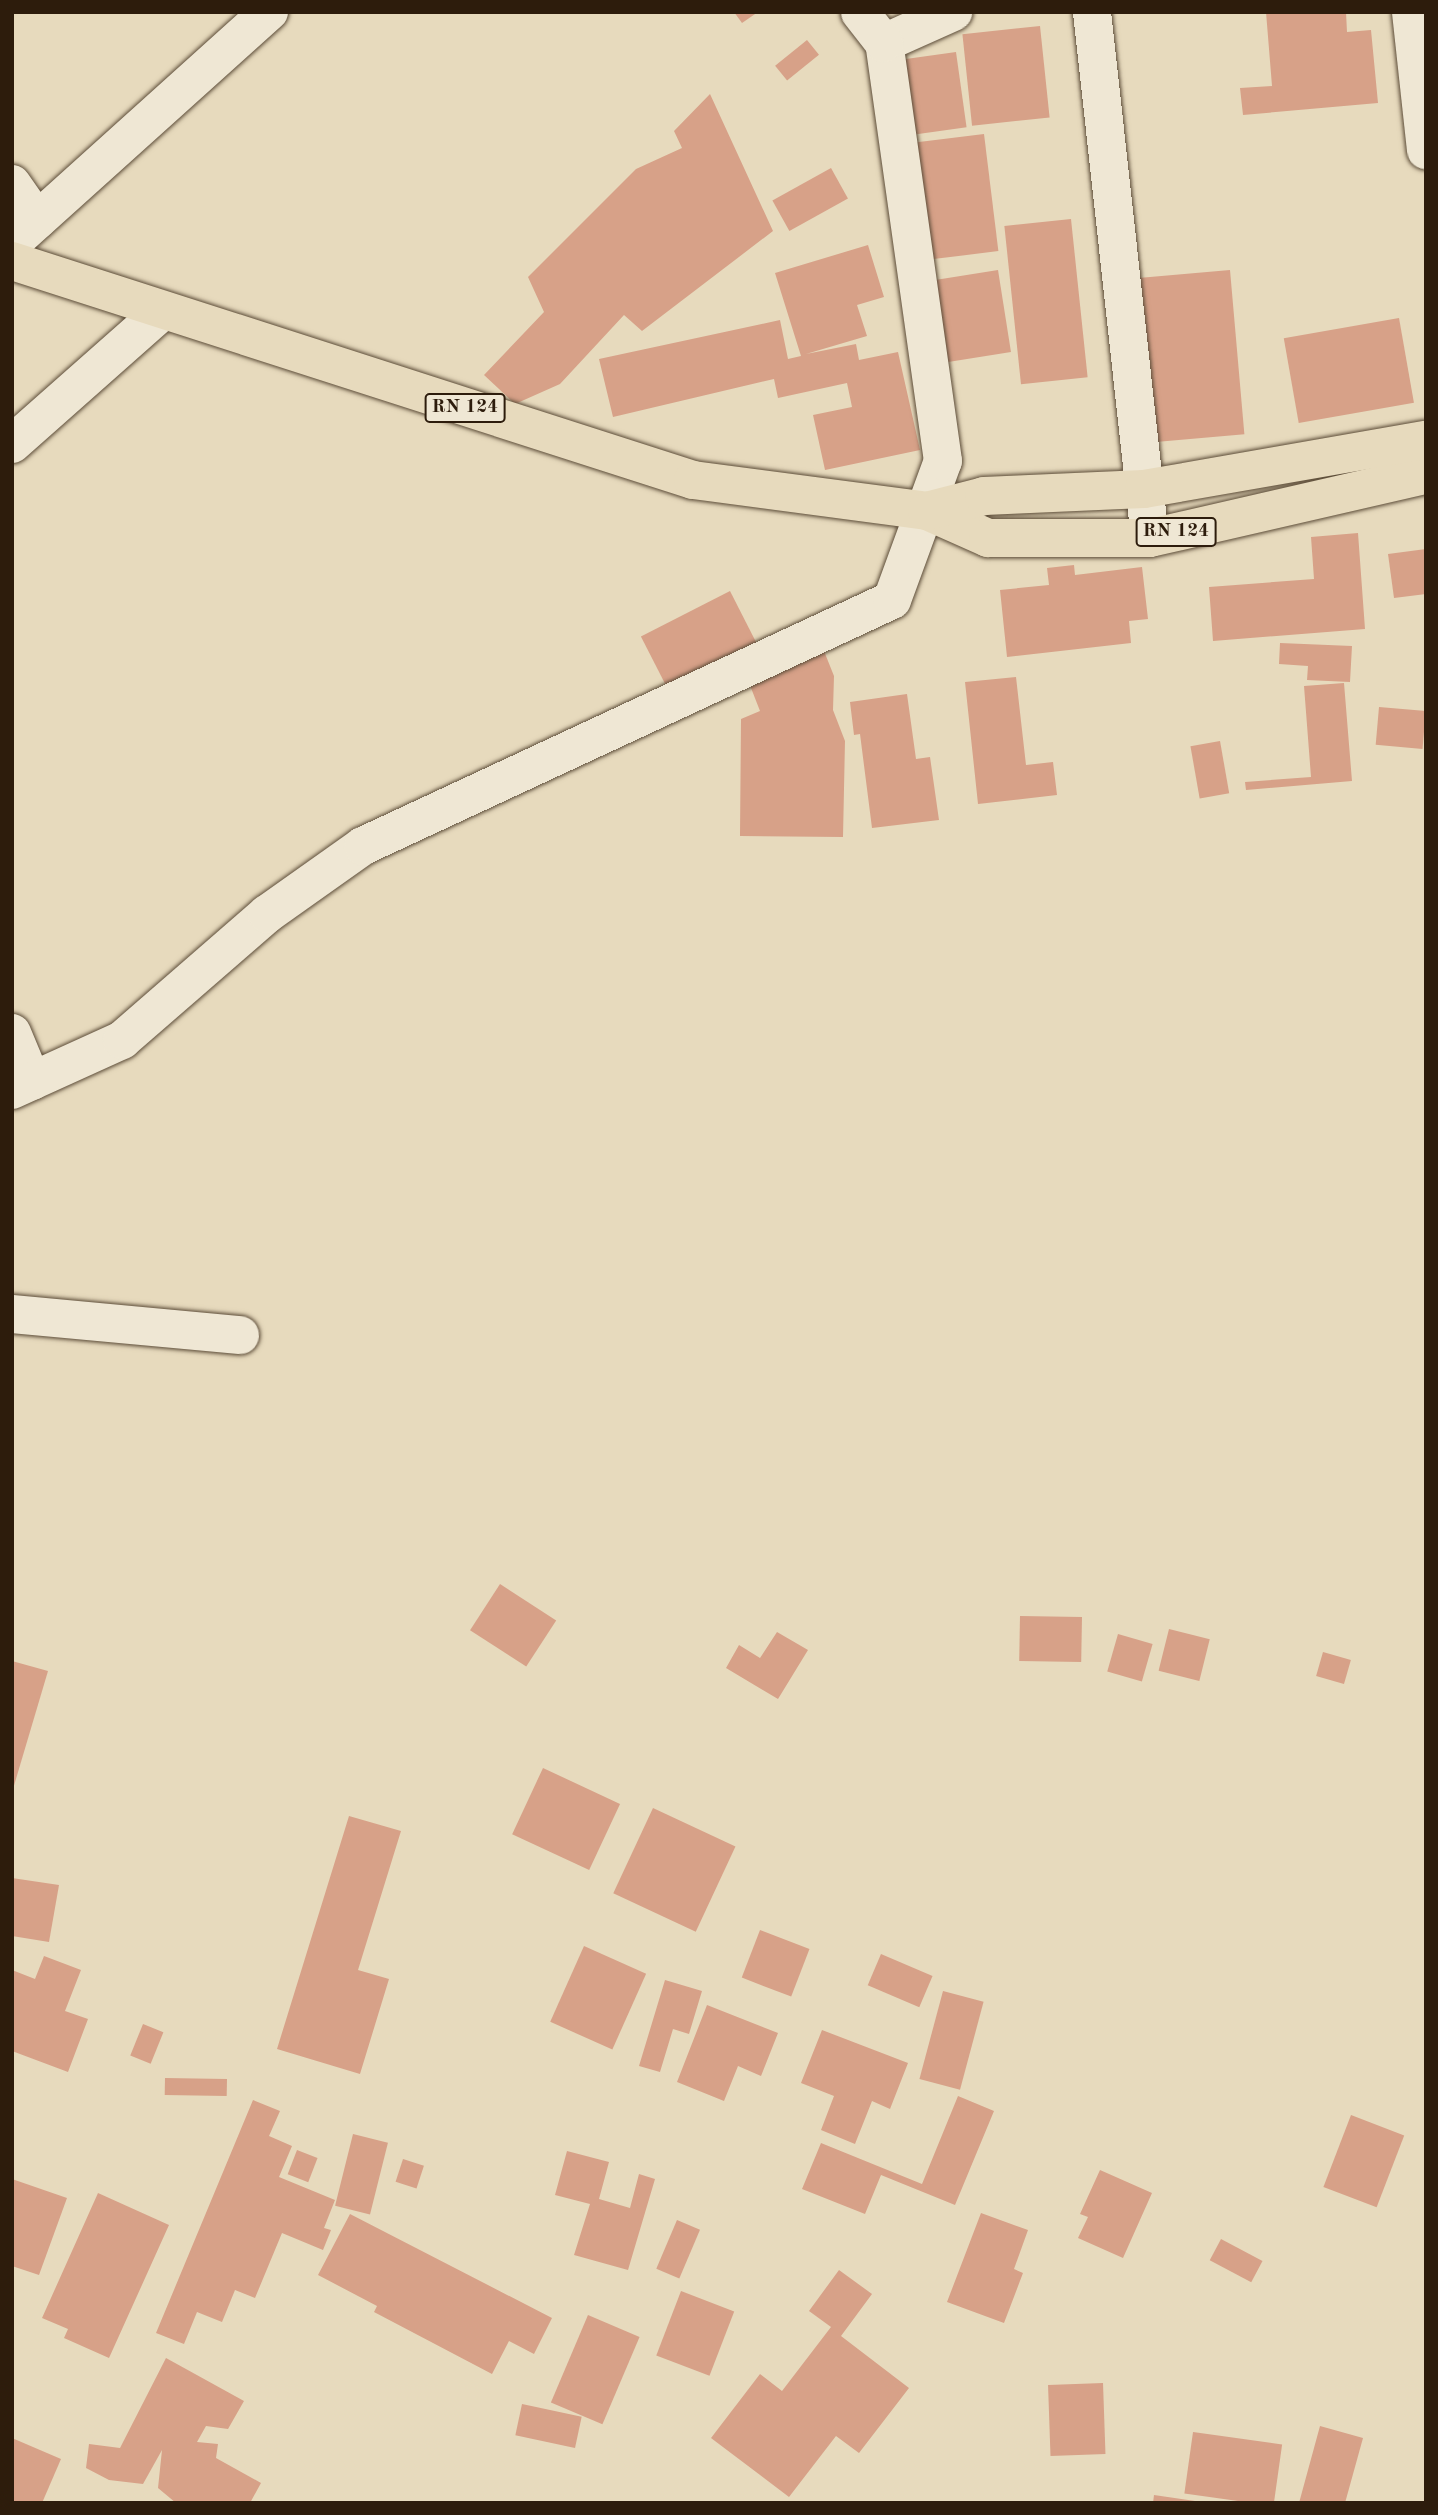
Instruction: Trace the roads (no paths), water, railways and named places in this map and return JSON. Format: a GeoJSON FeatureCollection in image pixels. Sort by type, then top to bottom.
{"type":"FeatureCollection","features":[{"type":"Feature","properties":{"kind":"main road","name":"RN 124"},"geometry":{"type":"LineString","coordinates":[[12,261],[161,312],[693,480],[927,511],[988,538],[1150,538],[1426,475]]}},
{"type":"Feature","properties":{"kind":"main road","name":"RN 124"},"geometry":{"type":"LineString","coordinates":[[927,511],[984,496],[1144,489],[1426,440]]}},
{"type":"Feature","properties":{"kind":"street"},"geometry":{"type":"LineString","coordinates":[[12,184],[25,231],[269,12]]}},
{"type":"Feature","properties":{"kind":"street"},"geometry":{"type":"LineString","coordinates":[[12,1032],[22,1085],[122,1040],[267,914],[363,846],[892,600],[927,511],[943,461],[884,43],[860,12]]}},
{"type":"Feature","properties":{"kind":"street"},"geometry":{"type":"LineString","coordinates":[[884,43],[953,12]]}},
{"type":"Feature","properties":{"kind":"street"},"geometry":{"type":"LineString","coordinates":[[1092,12],[1150,538]]}},
{"type":"Feature","properties":{"kind":"street"},"geometry":{"type":"LineString","coordinates":[[1411,12],[1426,150]]}},
{"type":"Feature","properties":{"kind":"street"},"geometry":{"type":"LineString","coordinates":[[12,444],[161,312]]}},
{"type":"Feature","properties":{"kind":"street"},"geometry":{"type":"LineString","coordinates":[[12,1314],[240,1335]]}}]}
